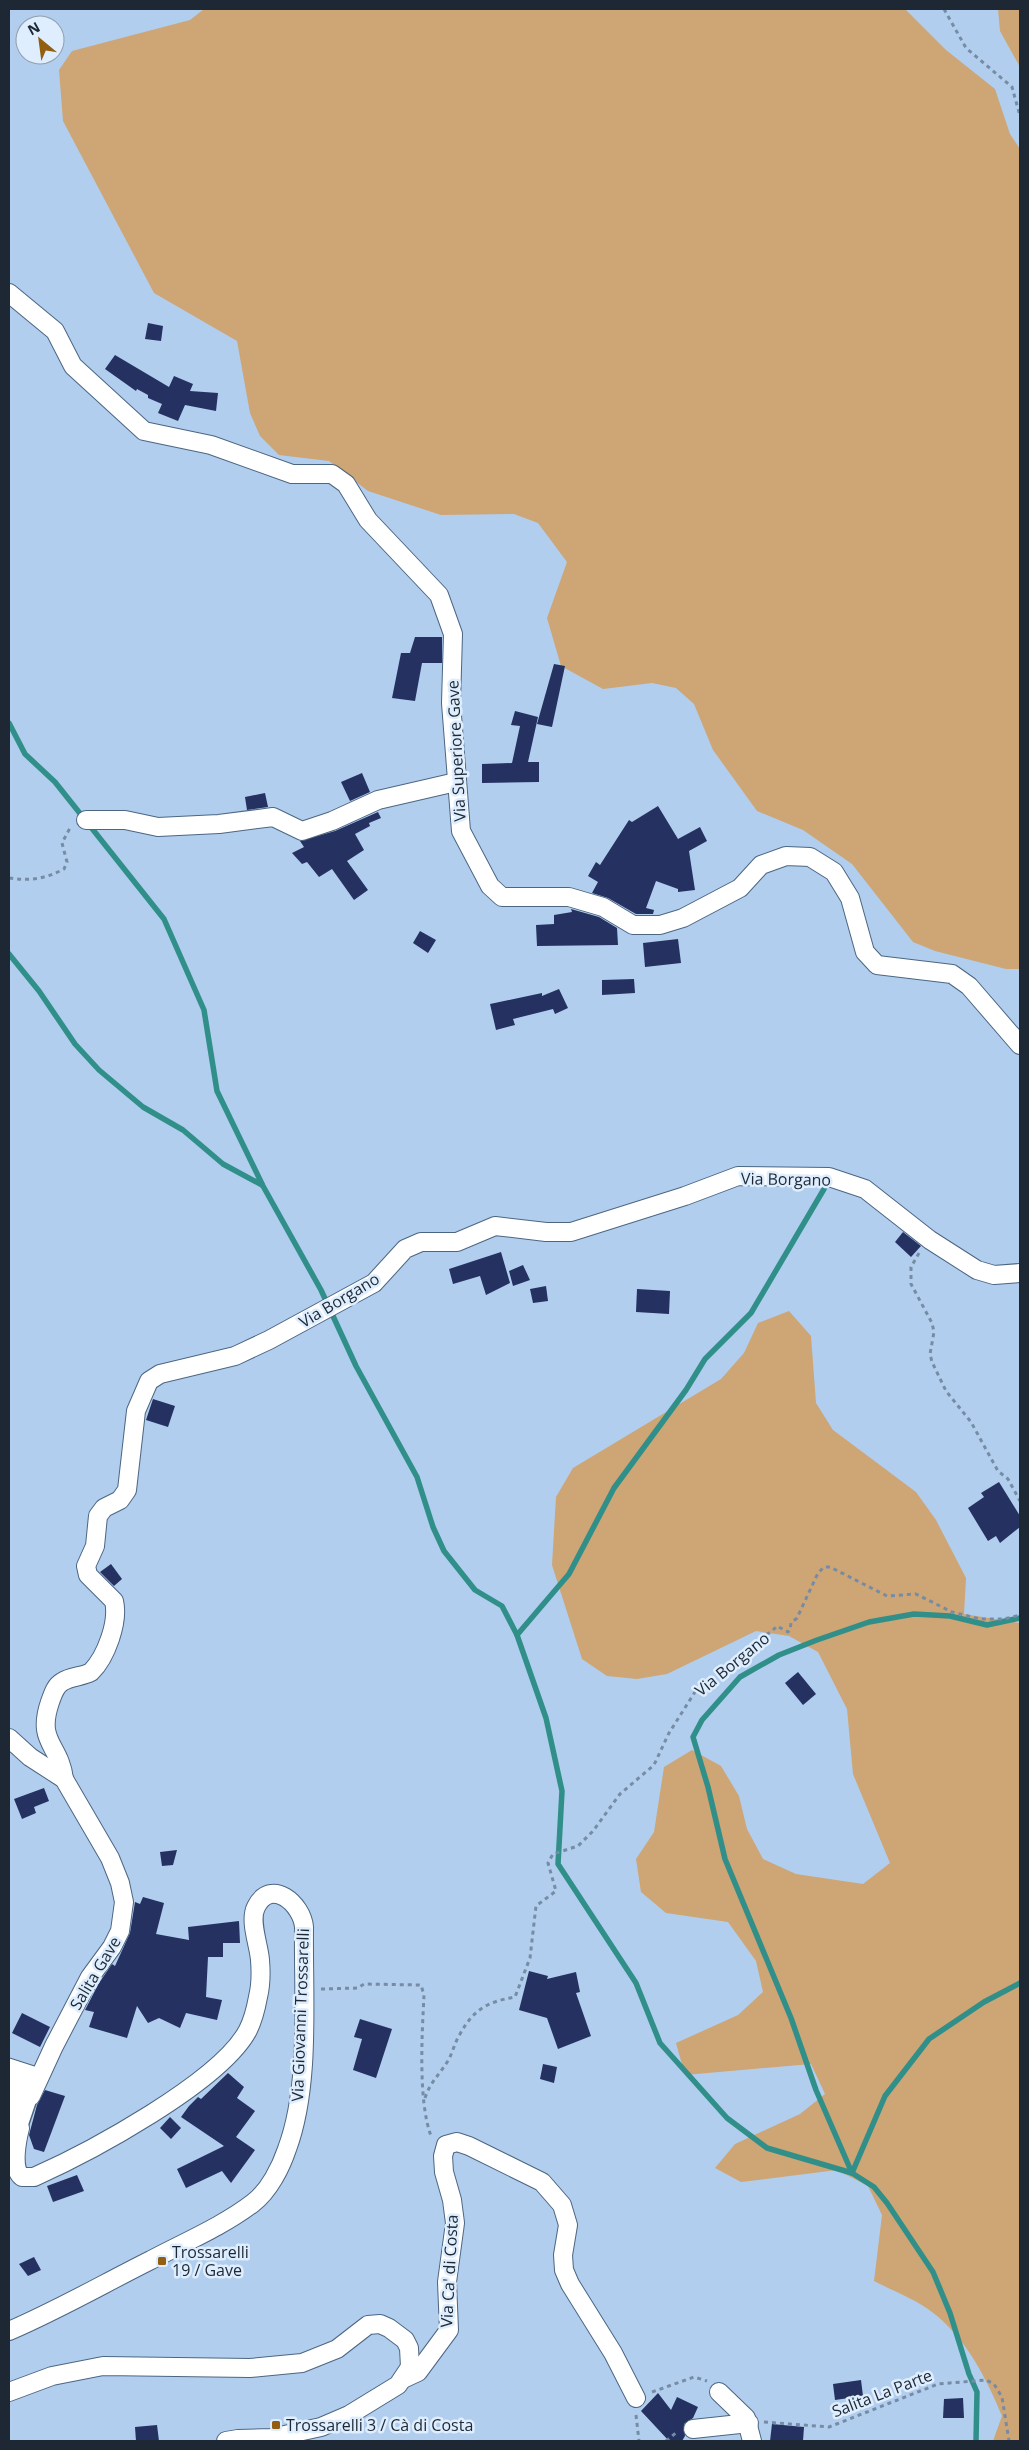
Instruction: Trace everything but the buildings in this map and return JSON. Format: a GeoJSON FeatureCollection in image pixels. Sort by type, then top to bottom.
{"type":"FeatureCollection","features":[{"type":"Feature","properties":{"kind":"street","name":"Via Superiore Gave"},"geometry":{"type":"LineString","coordinates":[[9,293],[55,331],[73,366],[144,431],[211,444],[292,474],[332,474],[346,484],[368,520],[439,595],[453,634],[451,703],[461,831],[490,886],[502,897],[568,897],[603,907],[633,925],[660,926],[683,918],[740,888],[761,865],[786,856],[810,857],[834,872],[850,898],[865,952],[877,965],[952,974],[969,986],[1020,1045]]}},
{"type":"Feature","properties":{"kind":"street"},"geometry":{"type":"LineString","coordinates":[[86,820],[125,820],[158,827],[219,824],[273,817],[302,831],[332,821],[378,800],[456,782]]}},
{"type":"Feature","properties":{"kind":"street","name":"Via Borgano"},"geometry":{"type":"LineString","coordinates":[[64,1779],[61,1763],[46,1736],[46,1718],[54,1692],[59,1683],[87,1675],[95,1669],[101,1658],[111,1628],[116,1608],[114,1601],[88,1575],[86,1566],[95,1546],[98,1516],[104,1508],[120,1500],[126,1490],[136,1411],[149,1381],[160,1374],[235,1356],[269,1340],[374,1284],[405,1250],[421,1242],[457,1242],[495,1226],[546,1232],[572,1232],[685,1196],[738,1176],[829,1177],[865,1189],[930,1240]]}},
{"type":"Feature","properties":{"kind":"street"},"geometry":{"type":"LineString","coordinates":[[930,1240],[976,1270],[994,1275],[1020,1273]]}},
{"type":"Feature","properties":{"kind":"street","name":"Salita Gave"},"geometry":{"type":"LineString","coordinates":[[9,1738],[30,1757],[64,1779],[117,1873],[123,1893],[123,1917],[112,1947],[90,1977],[40,2073],[11,2143],[17,2174]]}},
{"type":"Feature","properties":{"kind":"street","name":"Via Giovanni Trossarelli"},"geometry":{"type":"LineString","coordinates":[[9,2331],[82,2297],[211,2229],[255,2202],[274,2177],[287,2150],[295,2124],[301,2086],[304,1927],[301,1913],[294,1903],[284,1896],[266,1897],[260,1901],[254,1912],[260,1960],[258,1998],[248,2030],[241,2040],[199,2080],[150,2114],[34,2177],[22,2177],[17,2174]]}},
{"type":"Feature","properties":{"kind":"street"},"geometry":{"type":"LineString","coordinates":[[9,2076],[31,2082],[11,2143]]}},
{"type":"Feature","properties":{"kind":"street"},"geometry":{"type":"LineString","coordinates":[[9,2088],[15,2091],[18,2098],[11,2124],[11,2143]]}},
{"type":"Feature","properties":{"kind":"street"},"geometry":{"type":"LineString","coordinates":[[444,2148],[448,2143],[456,2142],[469,2146],[542,2182],[558,2199],[566,2215],[568,2225],[563,2256],[564,2270],[570,2284],[613,2353],[636,2398]]}},
{"type":"Feature","properties":{"kind":"street","name":"Via Ca' di Costa"},"geometry":{"type":"LineString","coordinates":[[405,2378],[418,2372],[448,2330],[447,2282],[455,2223],[452,2200],[444,2172],[444,2148]]}},
{"type":"Feature","properties":{"kind":"street"},"geometry":{"type":"LineString","coordinates":[[9,2392],[52,2376],[103,2366],[250,2368],[302,2363],[337,2349],[368,2325],[380,2324],[398,2333],[409,2348],[410,2367],[405,2378],[398,2385],[349,2415],[321,2427],[271,2438],[238,2438],[226,2441]]}},
{"type":"Feature","properties":{"kind":"street"},"geometry":{"type":"LineString","coordinates":[[719,2392],[749,2423],[752,2441]]}},
{"type":"Feature","properties":{"kind":"street"},"geometry":{"type":"LineString","coordinates":[[693,2428],[749,2423]]}},
{"type":"Feature","properties":{"kind":"lane"},"geometry":{"type":"LineString","coordinates":[[9,2063],[40,2073]]}},
{"type":"Feature","properties":{"kind":"path"},"geometry":{"type":"LineString","coordinates":[[944,9],[966,48],[1012,87],[1020,116]]}},
{"type":"Feature","properties":{"kind":"path"},"geometry":{"type":"LineString","coordinates":[[9,878],[28,880],[48,877],[64,869],[67,862],[62,843],[72,823],[86,820]]}},
{"type":"Feature","properties":{"kind":"path"},"geometry":{"type":"LineString","coordinates":[[930,1240],[914,1259],[910,1267],[911,1284],[927,1312],[934,1332],[930,1354],[932,1362],[946,1391],[971,1422],[998,1471],[1008,1479],[1020,1501]]}},
{"type":"Feature","properties":{"kind":"path","name":"Via Borgano"},"geometry":{"type":"LineString","coordinates":[[426,2098],[431,2083],[449,2059],[460,2034],[481,2007],[496,2000],[515,1997],[530,1958],[536,1906],[556,1891],[548,1863],[549,1859],[553,1854],[578,1846],[593,1831],[620,1794],[654,1765],[669,1733],[695,1692],[723,1676],[737,1658],[756,1645],[762,1636],[772,1632],[778,1626],[788,1632],[790,1630],[791,1623],[796,1618],[818,1573],[824,1567],[830,1567],[887,1596],[916,1594],[952,1612],[980,1619],[1004,1619],[1020,1615]]}},
{"type":"Feature","properties":{"kind":"path"},"geometry":{"type":"LineString","coordinates":[[303,1989],[358,1988],[364,1984],[421,1985],[424,1989],[428,2127],[435,2142],[444,2148]]}},
{"type":"Feature","properties":{"kind":"path"},"geometry":{"type":"LineString","coordinates":[[639,2441],[636,2398],[694,2377],[705,2380],[719,2392]]}},
{"type":"Feature","properties":{"kind":"path","name":"Salita La Parte"},"geometry":{"type":"LineString","coordinates":[[749,2423],[805,2424],[829,2427],[938,2384],[986,2380],[994,2384],[1002,2397],[1009,2441]]}},
{"type":"Feature","properties":{"kind":"shaded area"},"geometry":{"type":"Polygon","coordinates":[[[204,9],[905,9],[946,50],[995,89],[1010,134],[1020,149],[1020,969],[1006,969],[935,951],[913,942],[852,864],[803,830],[757,811],[713,750],[694,704],[676,688],[652,683],[603,689],[561,666],[547,618],[567,562],[538,523],[514,514],[441,515],[368,491],[329,461],[279,455],[260,436],[250,413],[237,341],[154,293],[63,121],[59,70],[62,65],[65,65],[65,61],[72,51],[190,20],[204,9]]]}},
{"type":"Feature","properties":{"kind":"shaded area"},"geometry":{"type":"Polygon","coordinates":[[[998,9],[1020,9],[1020,67],[1000,31],[998,9]]]}},
{"type":"Feature","properties":{"kind":"shaded area"},"geometry":{"type":"Polygon","coordinates":[[[789,1311],[811,1336],[816,1403],[833,1430],[916,1492],[936,1520],[966,1578],[964,1614],[1020,1623],[1020,2441],[993,2441],[1002,2416],[982,2373],[955,2333],[925,2307],[874,2281],[882,2215],[868,2186],[837,2170],[741,2182],[715,2168],[735,2144],[800,2114],[825,2094],[811,2064],[685,2075],[676,2043],[738,2015],[763,1992],[756,1961],[728,1922],[666,1913],[641,1892],[636,1859],[654,1832],[664,1767],[692,1750],[721,1766],[739,1796],[747,1829],[763,1859],[796,1874],[863,1884],[890,1863],[853,1774],[847,1709],[818,1652],[789,1636],[756,1631],[667,1674],[637,1679],[607,1676],[582,1659],[552,1565],[556,1497],[573,1468],[721,1379],[744,1353],[758,1323],[789,1311]]]}},
{"type":"Feature","properties":{"kind":"waterway"},"geometry":{"type":"LineString","coordinates":[[9,723],[25,754],[55,782],[164,919],[204,1010],[217,1091],[263,1186],[321,1290],[356,1366],[417,1477],[433,1527],[444,1551],[475,1590],[502,1606],[517,1635],[546,1718],[562,1791],[558,1864],[636,1983],[660,2043],[727,2118],[767,2148],[852,2173],[874,2187],[887,2203],[933,2272],[950,2313],[969,2374],[977,2392],[976,2441]]}},
{"type":"Feature","properties":{"kind":"waterway"},"geometry":{"type":"LineString","coordinates":[[9,954],[39,991],[75,1044],[99,1070],[143,1107],[183,1130],[223,1164],[262,1185]]}},
{"type":"Feature","properties":{"kind":"waterway"},"geometry":{"type":"LineString","coordinates":[[517,1635],[569,1574],[614,1488],[686,1390],[705,1359],[751,1313],[824,1189]]}},
{"type":"Feature","properties":{"kind":"waterway"},"geometry":{"type":"LineString","coordinates":[[852,2173],[816,2090],[791,2018],[725,1859],[708,1787],[693,1737],[702,1720],[740,1677],[779,1655],[817,1640],[869,1622],[914,1614],[950,1616],[987,1625],[1020,1618]]}},
{"type":"Feature","properties":{"kind":"waterway"},"geometry":{"type":"LineString","coordinates":[[852,2173],[885,2096],[929,2039],[984,2002],[1020,1983]]}},
{"type":"Feature","properties":{"kind":"place","name":"Trossarelli 19 / Gave"},"geometry":{"type":"Point","coordinates":[162,2261]}},
{"type":"Feature","properties":{"kind":"place","name":"Trossarelli 3 / Cà di Costa"},"geometry":{"type":"Point","coordinates":[276,2425]}}]}
